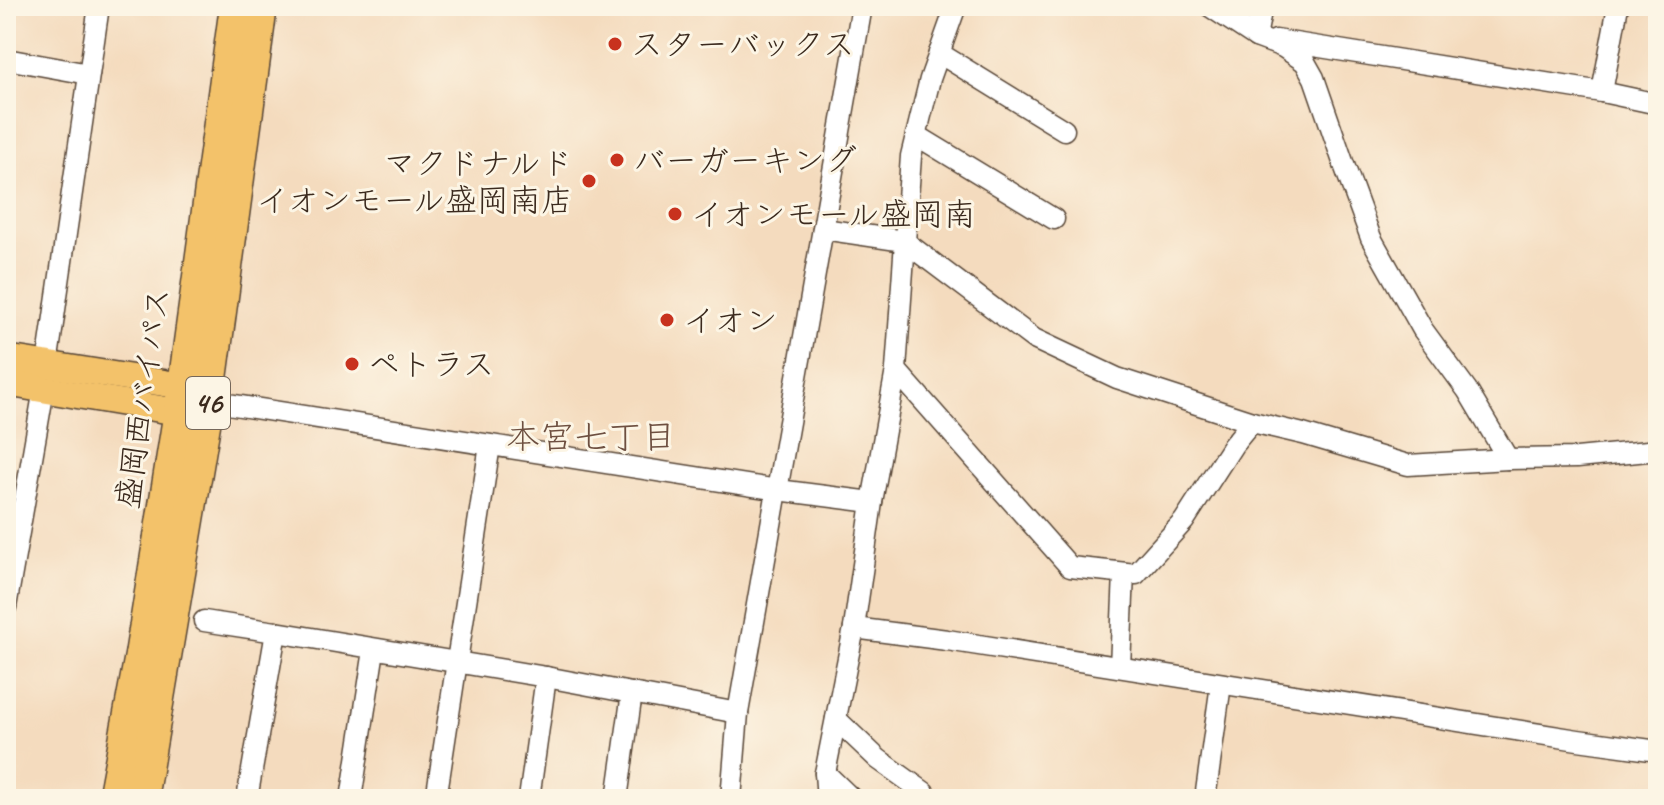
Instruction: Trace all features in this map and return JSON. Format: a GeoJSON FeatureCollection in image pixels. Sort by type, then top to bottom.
{"type":"FeatureCollection","features":[{"type":"Feature","properties":{"kind":"highway","name":"盛岡西バイパス"},"geometry":{"type":"LineString","coordinates":[[113,799],[140,655],[180,399],[235,6]]}},
{"type":"Feature","properties":{"kind":"highway","name":"盛岡西バイパス"},"geometry":{"type":"LineString","coordinates":[[142,799],[209,401],[262,6]]}},
{"type":"Feature","properties":{"kind":"main road"},"geometry":{"type":"LineString","coordinates":[[6,358],[45,377],[209,401]]}},
{"type":"Feature","properties":{"kind":"main road"},"geometry":{"type":"LineString","coordinates":[[6,383],[45,377]]}},
{"type":"Feature","properties":{"kind":"street"},"geometry":{"type":"LineString","coordinates":[[6,607],[45,377],[99,6]]}},
{"type":"Feature","properties":{"kind":"street"},"geometry":{"type":"LineString","coordinates":[[731,799],[738,713],[862,6]]}},
{"type":"Feature","properties":{"kind":"street"},"geometry":{"type":"LineString","coordinates":[[827,799],[825,773],[854,628],[872,502],[896,370],[911,156],[930,79],[956,6]]}},
{"type":"Feature","properties":{"kind":"street"},"geometry":{"type":"LineString","coordinates":[[1209,6],[1256,37],[1283,47],[1305,62],[1314,78],[1371,238],[1423,330],[1467,390],[1508,459]]}},
{"type":"Feature","properties":{"kind":"street"},"geometry":{"type":"LineString","coordinates":[[1256,37],[1262,6]]}},
{"type":"Feature","properties":{"kind":"street"},"geometry":{"type":"LineString","coordinates":[[1602,92],[1618,6]]}},
{"type":"Feature","properties":{"kind":"street"},"geometry":{"type":"LineString","coordinates":[[1256,37],[1602,92],[1658,104]]}},
{"type":"Feature","properties":{"kind":"street"},"geometry":{"type":"LineString","coordinates":[[939,53],[1064,130]]}},
{"type":"Feature","properties":{"kind":"street"},"geometry":{"type":"LineString","coordinates":[[6,59],[89,74]]}},
{"type":"Feature","properties":{"kind":"street"},"geometry":{"type":"LineString","coordinates":[[916,135],[1054,219]]}},
{"type":"Feature","properties":{"kind":"street"},"geometry":{"type":"LineString","coordinates":[[823,229],[904,241],[1034,339],[1117,378],[1252,422],[1408,465],[1577,458],[1658,450]]}},
{"type":"Feature","properties":{"kind":"street"},"geometry":{"type":"LineString","coordinates":[[896,370],[1070,567],[1136,574],[1184,521],[1233,445],[1252,422]]}},
{"type":"Feature","properties":{"kind":"street"},"geometry":{"type":"LineString","coordinates":[[209,401],[872,502]]}},
{"type":"Feature","properties":{"kind":"street"},"geometry":{"type":"LineString","coordinates":[[436,799],[490,445]]}},
{"type":"Feature","properties":{"kind":"street"},"geometry":{"type":"LineString","coordinates":[[1120,667],[1124,573]]}},
{"type":"Feature","properties":{"kind":"street"},"geometry":{"type":"LineString","coordinates":[[204,621],[546,677],[738,713]]}},
{"type":"Feature","properties":{"kind":"street"},"geometry":{"type":"LineString","coordinates":[[854,628],[1658,751]]}},
{"type":"Feature","properties":{"kind":"street"},"geometry":{"type":"LineString","coordinates":[[247,799],[276,632]]}},
{"type":"Feature","properties":{"kind":"street"},"geometry":{"type":"LineString","coordinates":[[351,799],[374,650]]}},
{"type":"Feature","properties":{"kind":"street"},"geometry":{"type":"LineString","coordinates":[[529,799],[546,677]]}},
{"type":"Feature","properties":{"kind":"street"},"geometry":{"type":"LineString","coordinates":[[1205,799],[1221,684]]}},
{"type":"Feature","properties":{"kind":"street"},"geometry":{"type":"LineString","coordinates":[[617,799],[632,693]]}},
{"type":"Feature","properties":{"kind":"street"},"geometry":{"type":"LineString","coordinates":[[836,719],[878,759],[924,792]]}},
{"type":"Feature","properties":{"kind":"street"},"geometry":{"type":"LineString","coordinates":[[825,773],[852,799]]}},
{"type":"Feature","properties":{"kind":"place","name":"スターバックス"},"geometry":{"type":"Point","coordinates":[615,44]}},
{"type":"Feature","properties":{"kind":"place","name":"バーガーキング"},"geometry":{"type":"Point","coordinates":[617,160]}},
{"type":"Feature","properties":{"kind":"place","name":"マクドナルド イオンモール盛岡南店"},"geometry":{"type":"Point","coordinates":[589,181]}},
{"type":"Feature","properties":{"kind":"place","name":"イオンモール盛岡南"},"geometry":{"type":"Point","coordinates":[675,214]}},
{"type":"Feature","properties":{"kind":"place","name":"イオン"},"geometry":{"type":"Point","coordinates":[667,320]}},
{"type":"Feature","properties":{"kind":"place","name":"ペトラス"},"geometry":{"type":"Point","coordinates":[352,364]}},
{"type":"Feature","properties":{"kind":"district","name":"本宮七丁目"},"geometry":{"type":"Point","coordinates":[591,436]}}]}
